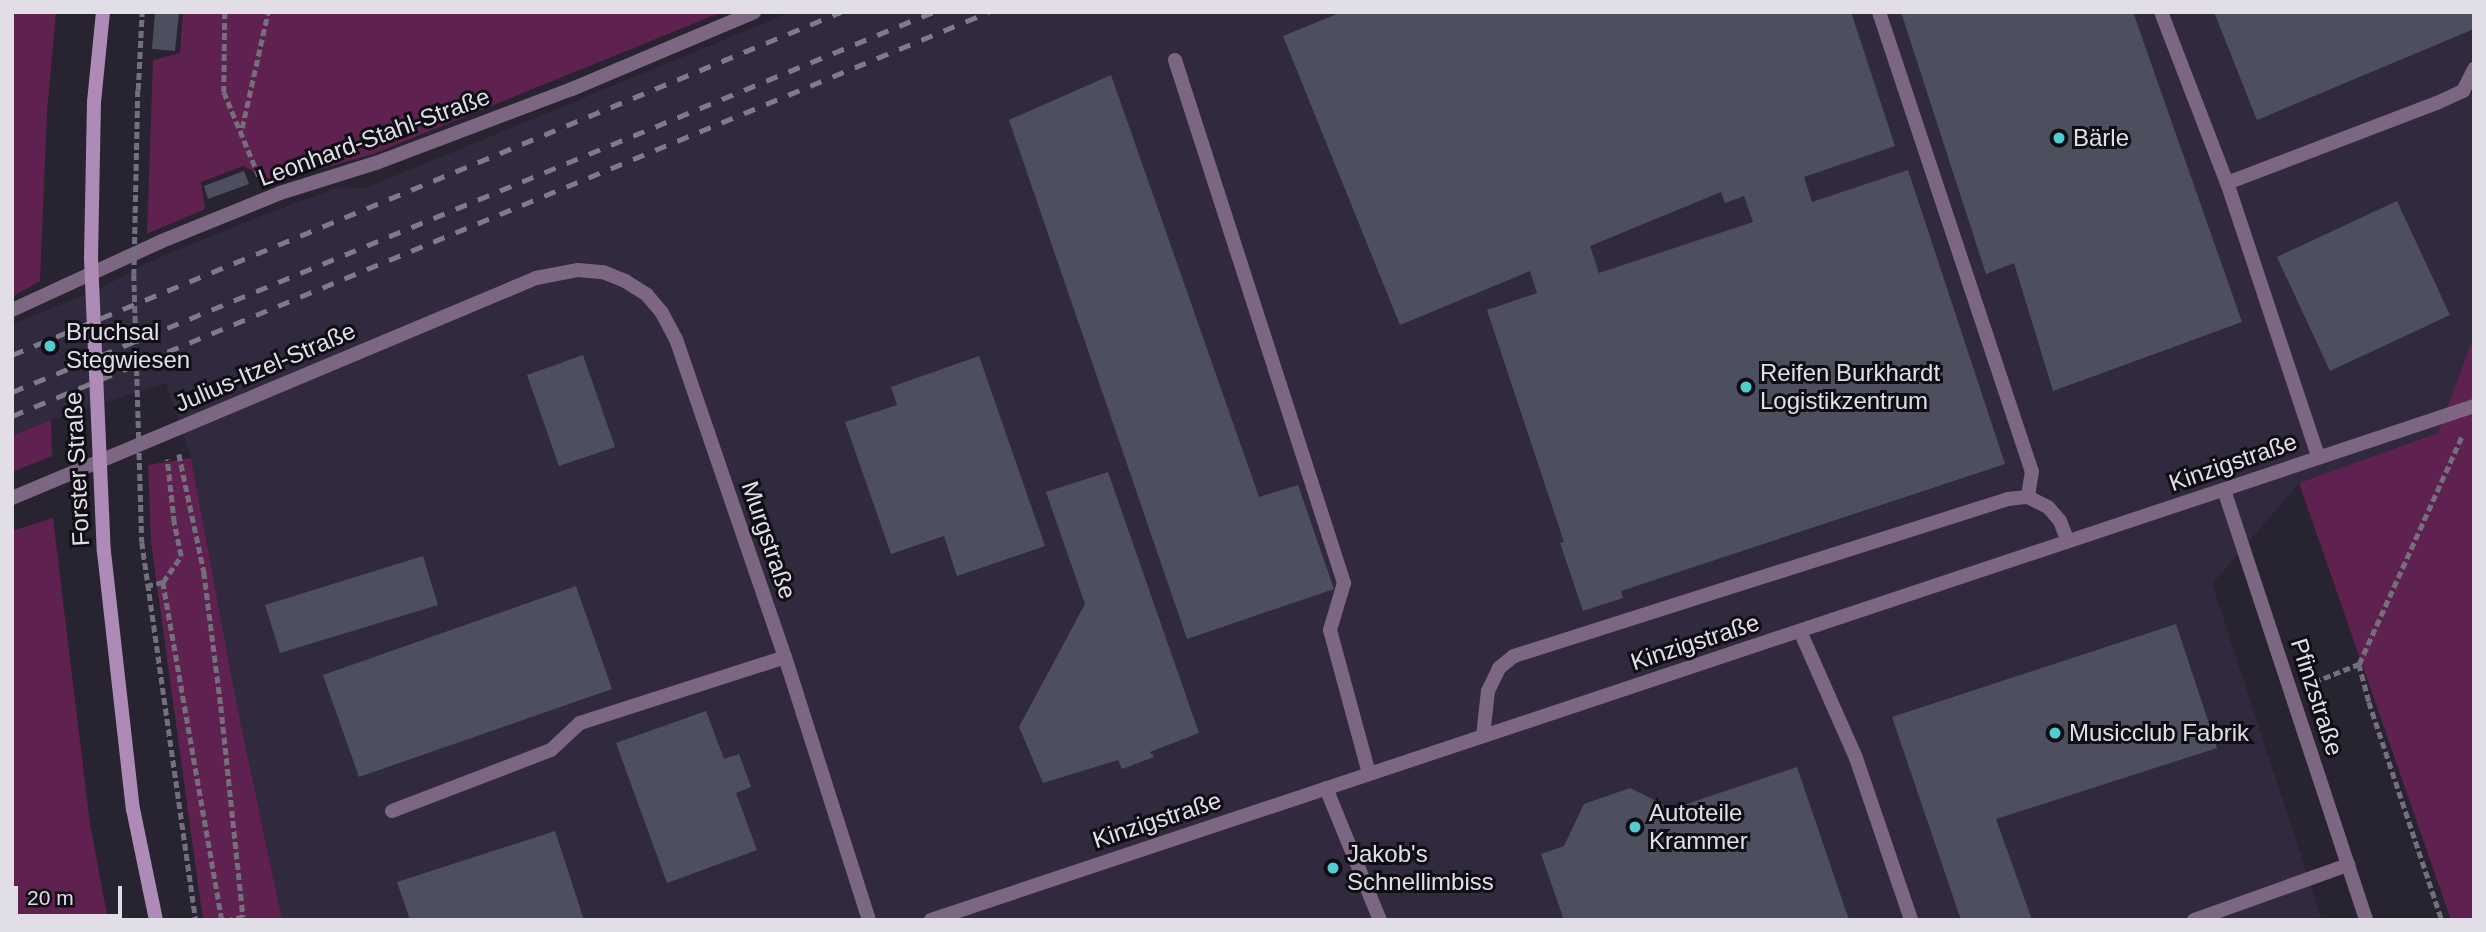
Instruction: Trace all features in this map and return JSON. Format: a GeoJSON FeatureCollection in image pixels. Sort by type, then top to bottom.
{"type":"FeatureCollection","features":[{"type":"Feature","properties":{"kind":"street","name":"Forster Straße"},"geometry":{"type":"LineString","coordinates":[[103,12],[94,102],[91,259],[104,552],[133,809],[156,920]]}},
{"type":"Feature","properties":{"kind":"street","name":"Leonhard-Stahl-Straße"},"geometry":{"type":"LineString","coordinates":[[12,310],[162,241],[280,193],[376,163],[572,89],[754,12]]}},
{"type":"Feature","properties":{"kind":"street"},"geometry":{"type":"LineString","coordinates":[[1879,12],[2032,471],[2028,498]]}},
{"type":"Feature","properties":{"kind":"street"},"geometry":{"type":"LineString","coordinates":[[2161,12],[2227,183],[2318,456]]}},
{"type":"Feature","properties":{"kind":"street"},"geometry":{"type":"LineString","coordinates":[[1175,60],[1344,583],[1330,631],[1369,774]]}},
{"type":"Feature","properties":{"kind":"street"},"geometry":{"type":"LineString","coordinates":[[2227,183],[2437,103],[2463,91],[2474,69]]}},
{"type":"Feature","properties":{"kind":"street","name":"Murgstraße"},"geometry":{"type":"LineString","coordinates":[[536,278],[578,270],[603,272],[647,295],[662,313],[676,339],[785,657],[869,920]]}},
{"type":"Feature","properties":{"kind":"street","name":"Julius-Itzel-Straße"},"geometry":{"type":"LineString","coordinates":[[12,498],[536,278]]}},
{"type":"Feature","properties":{"kind":"street","name":"Kinzigstraße"},"geometry":{"type":"LineString","coordinates":[[931,920],[2474,406]]}},
{"type":"Feature","properties":{"kind":"street","name":"Pfinzstraße"},"geometry":{"type":"LineString","coordinates":[[2224,490],[2366,920]]}},
{"type":"Feature","properties":{"kind":"street"},"geometry":{"type":"LineString","coordinates":[[1483,736],[1488,691],[1499,668],[1514,656],[2008,499],[2028,498],[2048,507],[2060,521],[2068,542]]}},
{"type":"Feature","properties":{"kind":"street"},"geometry":{"type":"LineString","coordinates":[[1800,631],[1856,758],[1911,920]]}},
{"type":"Feature","properties":{"kind":"street"},"geometry":{"type":"LineString","coordinates":[[392,811],[551,750],[580,723],[785,657]]}},
{"type":"Feature","properties":{"kind":"street"},"geometry":{"type":"LineString","coordinates":[[1326,788],[1380,920]]}},
{"type":"Feature","properties":{"kind":"street"},"geometry":{"type":"LineString","coordinates":[[2194,920],[2348,865]]}},
{"type":"Feature","properties":{"kind":"path"},"geometry":{"type":"LineString","coordinates":[[142,12],[134,274],[142,542],[146,586],[197,920]]}},
{"type":"Feature","properties":{"kind":"path"},"geometry":{"type":"LineString","coordinates":[[225,12],[224,92],[242,128],[257,174],[280,193]]}},
{"type":"Feature","properties":{"kind":"path"},"geometry":{"type":"LineString","coordinates":[[242,128],[268,12]]}},
{"type":"Feature","properties":{"kind":"path"},"geometry":{"type":"LineString","coordinates":[[146,586],[163,582],[181,556],[174,523],[169,432]]}},
{"type":"Feature","properties":{"kind":"path"},"geometry":{"type":"LineString","coordinates":[[169,432],[204,572],[222,706],[243,918],[230,920]]}},
{"type":"Feature","properties":{"kind":"path"},"geometry":{"type":"LineString","coordinates":[[2442,920],[2369,702],[2359,664],[2462,435]]}},
{"type":"Feature","properties":{"kind":"path"},"geometry":{"type":"LineString","coordinates":[[163,582],[222,920]]}},
{"type":"Feature","properties":{"kind":"path"},"geometry":{"type":"LineString","coordinates":[[2292,691],[2359,664]]}},
{"type":"Feature","properties":{"kind":"shaded area"},"geometry":{"type":"Polygon","coordinates":[[[12,12],[56,12],[47,112],[40,281],[12,297],[12,12]]]}},
{"type":"Feature","properties":{"kind":"shaded area"},"geometry":{"type":"Polygon","coordinates":[[[183,12],[722,12],[373,154],[275,182],[243,166],[201,182],[205,209],[147,234],[153,60],[180,53],[183,12]]]}},
{"type":"Feature","properties":{"kind":"shaded area"},"geometry":{"type":"Polygon","coordinates":[[[791,12],[2474,12],[2474,335],[2438,433],[2299,483],[2212,584],[2322,920],[282,920],[237,706],[191,458],[166,383],[51,420],[12,436],[12,324],[98,290],[144,264],[266,214],[340,187],[366,188],[791,12]]]}},
{"type":"Feature","properties":{"kind":"shaded area"},"geometry":{"type":"Polygon","coordinates":[[[2474,335],[2474,920],[2451,920],[2299,483],[2438,433],[2474,335]]]}},
{"type":"Feature","properties":{"kind":"shaded area"},"geometry":{"type":"Polygon","coordinates":[[[51,420],[52,456],[12,472],[12,436],[51,420]]]}},
{"type":"Feature","properties":{"kind":"shaded area"},"geometry":{"type":"Polygon","coordinates":[[[191,458],[237,706],[282,920],[203,920],[151,542],[148,465],[191,458]]]}},
{"type":"Feature","properties":{"kind":"shaded area"},"geometry":{"type":"Polygon","coordinates":[[[53,518],[90,824],[108,920],[18,920],[12,890],[12,531],[53,518]]]}},
{"type":"Feature","properties":{"kind":"building"},"geometry":{"type":"Polygon","coordinates":[[[155,12],[179,12],[175,51],[152,49],[155,12]]]}},
{"type":"Feature","properties":{"kind":"building"},"geometry":{"type":"Polygon","coordinates":[[[1342,12],[1851,12],[1895,146],[1804,177],[1812,202],[1908,170],[2005,464],[1621,591],[1623,598],[1583,611],[1560,543],[1564,542],[1487,310],[1537,293],[1530,271],[1400,325],[1283,36],[1342,12]],[[1721,192],[1590,246],[1599,273],[1753,222],[1744,196],[1725,203],[1721,192]]]}},
{"type":"Feature","properties":{"kind":"building","name":"Bärle"},"geometry":{"type":"Polygon","coordinates":[[[1901,12],[2133,12],[2242,322],[2053,391],[2014,263],[1986,274],[1901,12]]]}},
{"type":"Feature","properties":{"kind":"building"},"geometry":{"type":"Polygon","coordinates":[[[2214,12],[2474,12],[2474,29],[2257,120],[2214,12]]]}},
{"type":"Feature","properties":{"kind":"building"},"geometry":{"type":"Polygon","coordinates":[[[1111,75],[1259,497],[1298,485],[1334,589],[1187,639],[1009,120],[1111,75]]]}},
{"type":"Feature","properties":{"kind":"building"},"geometry":{"type":"Polygon","coordinates":[[[244,171],[249,184],[208,199],[204,186],[244,171]]]}},
{"type":"Feature","properties":{"kind":"building"},"geometry":{"type":"Polygon","coordinates":[[[2397,201],[2450,315],[2330,371],[2277,257],[2397,201]]]}},
{"type":"Feature","properties":{"kind":"building"},"geometry":{"type":"Polygon","coordinates":[[[583,355],[615,447],[559,466],[527,375],[583,355]]]}},
{"type":"Feature","properties":{"kind":"building"},"geometry":{"type":"Polygon","coordinates":[[[979,356],[1045,546],[957,576],[944,536],[891,554],[845,422],[897,405],[891,387],[979,356]]]}},
{"type":"Feature","properties":{"kind":"building"},"geometry":{"type":"Polygon","coordinates":[[[1108,472],[1199,733],[1150,752],[1154,757],[1122,769],[1118,760],[1043,783],[1019,727],[1085,604],[1046,492],[1108,472]]]}},
{"type":"Feature","properties":{"kind":"building"},"geometry":{"type":"Polygon","coordinates":[[[423,556],[438,605],[280,653],[265,605],[423,556]]]}},
{"type":"Feature","properties":{"kind":"building"},"geometry":{"type":"Polygon","coordinates":[[[576,586],[612,689],[359,777],[323,675],[576,586]]]}},
{"type":"Feature","properties":{"kind":"building","name":"Musicclub Fabrik"},"geometry":{"type":"Polygon","coordinates":[[[2176,624],[2217,748],[1996,819],[2032,920],[1961,920],[1892,717],[2176,624]]]}},
{"type":"Feature","properties":{"kind":"building"},"geometry":{"type":"Polygon","coordinates":[[[706,711],[724,759],[739,754],[751,787],[736,793],[757,850],[667,883],[616,743],[706,711]]]}},
{"type":"Feature","properties":{"kind":"building"},"geometry":{"type":"Polygon","coordinates":[[[1797,767],[1849,920],[1564,920],[1541,854],[1564,846],[1584,804],[1630,788],[1672,809],[1797,767]]]}},
{"type":"Feature","properties":{"kind":"building"},"geometry":{"type":"Polygon","coordinates":[[[555,831],[584,920],[410,920],[397,882],[555,831]]]}},
{"type":"Feature","properties":{"kind":"railway"},"geometry":{"type":"LineString","coordinates":[[12,355],[841,12]]}},
{"type":"Feature","properties":{"kind":"railway"},"geometry":{"type":"LineString","coordinates":[[12,392],[933,12]]}},
{"type":"Feature","properties":{"kind":"railway"},"geometry":{"type":"LineString","coordinates":[[12,416],[989,12]]}},
{"type":"Feature","properties":{"kind":"place","name":"Bärle"},"geometry":{"type":"Point","coordinates":[2059,138]}},
{"type":"Feature","properties":{"kind":"place","name":"Bruchsal Stegwiesen"},"geometry":{"type":"Point","coordinates":[50,346]}},
{"type":"Feature","properties":{"kind":"place","name":"Reifen Burkhardt Logistikzentrum"},"geometry":{"type":"Point","coordinates":[1746,387]}},
{"type":"Feature","properties":{"kind":"place","name":"Musicclub Fabrik"},"geometry":{"type":"Point","coordinates":[2055,733]}},
{"type":"Feature","properties":{"kind":"place","name":"Autoteile Krammer"},"geometry":{"type":"Point","coordinates":[1635,827]}},
{"type":"Feature","properties":{"kind":"place","name":"Jakob's Schnellimbiss"},"geometry":{"type":"Point","coordinates":[1333,868]}}]}
